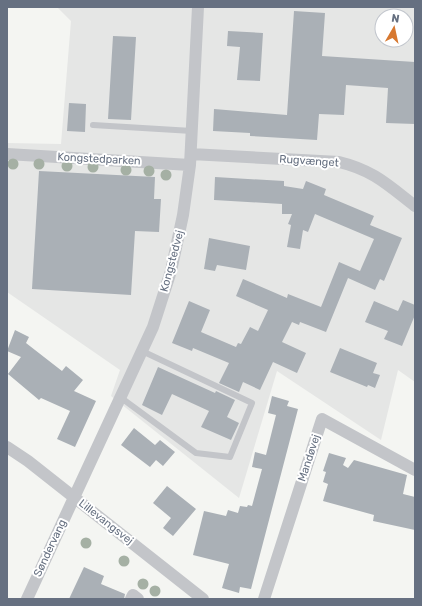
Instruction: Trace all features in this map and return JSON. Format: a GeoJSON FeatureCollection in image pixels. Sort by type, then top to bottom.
{"type":"FeatureCollection","features":[{"type":"Feature","properties":{"kind":"street","name":"Kongstedvej"},"geometry":{"type":"LineString","coordinates":[[74,497],[153,327],[171,271],[183,215],[190,159],[198,7]]}},
{"type":"Feature","properties":{"kind":"street","name":"Kongstedparken"},"geometry":{"type":"LineString","coordinates":[[7,154],[190,159]]}},
{"type":"Feature","properties":{"kind":"street","name":"Rugvænget"},"geometry":{"type":"LineString","coordinates":[[190,159],[339,162],[358,166],[374,174],[415,206]]}},
{"type":"Feature","properties":{"kind":"street","name":"Mandøvej"},"geometry":{"type":"LineString","coordinates":[[264,599],[322,419],[415,470]]}},
{"type":"Feature","properties":{"kind":"street","name":"Lillevangsvej"},"geometry":{"type":"LineString","coordinates":[[7,447],[74,497],[202,599]]}},
{"type":"Feature","properties":{"kind":"street","name":"Søndervang"},"geometry":{"type":"LineString","coordinates":[[27,599],[74,497]]}},
{"type":"Feature","properties":{"kind":"street"},"geometry":{"type":"LineString","coordinates":[[131,599],[133,595],[138,599]]}},
{"type":"Feature","properties":{"kind":"lane"},"geometry":{"type":"LineString","coordinates":[[93,125],[192,131]]}},
{"type":"Feature","properties":{"kind":"lane"},"geometry":{"type":"LineString","coordinates":[[120,397],[196,453],[230,457],[252,403],[142,351]]}},
{"type":"Feature","properties":{"kind":"shaded area"},"geometry":{"type":"Polygon","coordinates":[[[57,7],[415,7],[415,382],[398,370],[381,440],[277,371],[239,498],[111,396],[120,370],[7,292],[7,143],[61,144],[71,21],[57,7]]]}},
{"type":"Feature","properties":{"kind":"building"},"geometry":{"type":"Polygon","coordinates":[[[294,11],[325,13],[322,56],[415,62],[415,124],[386,123],[388,88],[346,85],[344,115],[319,114],[317,140],[250,136],[250,133],[213,131],[214,109],[287,115],[294,11]]]}},
{"type":"Feature","properties":{"kind":"building"},"geometry":{"type":"Polygon","coordinates":[[[228,31],[263,33],[260,81],[237,80],[240,47],[227,46],[228,31]]]}},
{"type":"Feature","properties":{"kind":"building"},"geometry":{"type":"Polygon","coordinates":[[[113,36],[136,37],[131,120],[108,119],[113,36]]]}},
{"type":"Feature","properties":{"kind":"building"},"geometry":{"type":"Polygon","coordinates":[[[69,103],[86,104],[85,132],[67,131],[69,103]]]}},
{"type":"Feature","properties":{"kind":"building"},"geometry":{"type":"Polygon","coordinates":[[[39,171],[155,177],[154,199],[161,199],[159,232],[135,231],[131,295],[32,289],[39,171]]]}},
{"type":"Feature","properties":{"kind":"building"},"geometry":{"type":"Polygon","coordinates":[[[215,177],[284,181],[284,186],[303,189],[306,181],[326,189],[324,195],[374,216],[370,225],[402,238],[384,281],[380,279],[375,290],[348,278],[326,332],[300,322],[299,325],[292,322],[282,342],[306,353],[297,373],[273,362],[260,390],[243,382],[239,392],[219,383],[229,363],[193,348],[192,351],[172,343],[189,301],[210,310],[201,332],[236,347],[238,343],[241,344],[250,327],[258,331],[268,310],[236,296],[243,279],[287,298],[288,294],[321,307],[339,262],[360,271],[374,239],[315,214],[308,232],[303,230],[300,249],[287,247],[291,225],[288,224],[292,214],[282,214],[282,204],[214,200],[215,177]]]}},
{"type":"Feature","properties":{"kind":"building"},"geometry":{"type":"Polygon","coordinates":[[[209,238],[250,246],[246,270],[217,265],[215,271],[204,269],[209,238]]]}},
{"type":"Feature","properties":{"kind":"building"},"geometry":{"type":"Polygon","coordinates":[[[403,300],[415,305],[415,315],[402,346],[384,339],[388,331],[365,322],[374,301],[398,311],[403,300]]]}},
{"type":"Feature","properties":{"kind":"building"},"geometry":{"type":"Polygon","coordinates":[[[15,330],[29,337],[26,343],[62,371],[66,366],[83,380],[74,391],[96,401],[75,447],[57,439],[70,411],[41,398],[39,400],[8,374],[21,357],[7,351],[15,330]]]}},
{"type":"Feature","properties":{"kind":"building"},"geometry":{"type":"Polygon","coordinates":[[[340,348],[377,363],[373,373],[380,375],[375,388],[368,385],[367,387],[330,372],[340,348]]]}},
{"type":"Feature","properties":{"kind":"building"},"geometry":{"type":"Polygon","coordinates":[[[158,367],[215,393],[216,391],[235,400],[227,417],[239,423],[231,440],[201,427],[209,411],[172,394],[162,415],[142,405],[158,367]]]}},
{"type":"Feature","properties":{"kind":"building"},"geometry":{"type":"Polygon","coordinates":[[[272,396],[289,401],[287,406],[298,409],[251,589],[240,587],[239,593],[222,588],[229,564],[193,555],[204,511],[226,516],[228,510],[238,513],[240,506],[252,506],[262,469],[252,467],[255,452],[266,455],[276,415],[268,413],[272,396]]]}},
{"type":"Feature","properties":{"kind":"building"},"geometry":{"type":"Polygon","coordinates":[[[134,428],[155,445],[160,440],[175,452],[163,466],[156,460],[150,467],[121,445],[134,428]]]}},
{"type":"Feature","properties":{"kind":"building"},"geometry":{"type":"Polygon","coordinates":[[[329,453],[346,458],[343,465],[348,468],[354,460],[407,475],[403,494],[415,497],[415,530],[373,521],[374,515],[323,501],[328,484],[323,482],[326,472],[323,471],[329,453]]]}},
{"type":"Feature","properties":{"kind":"building"},"geometry":{"type":"Polygon","coordinates":[[[167,486],[196,509],[173,536],[163,528],[171,518],[153,503],[167,486]]]}},
{"type":"Feature","properties":{"kind":"building"},"geometry":{"type":"Polygon","coordinates":[[[84,567],[104,576],[101,584],[125,594],[124,599],[69,599],[84,567]]]}}]}
